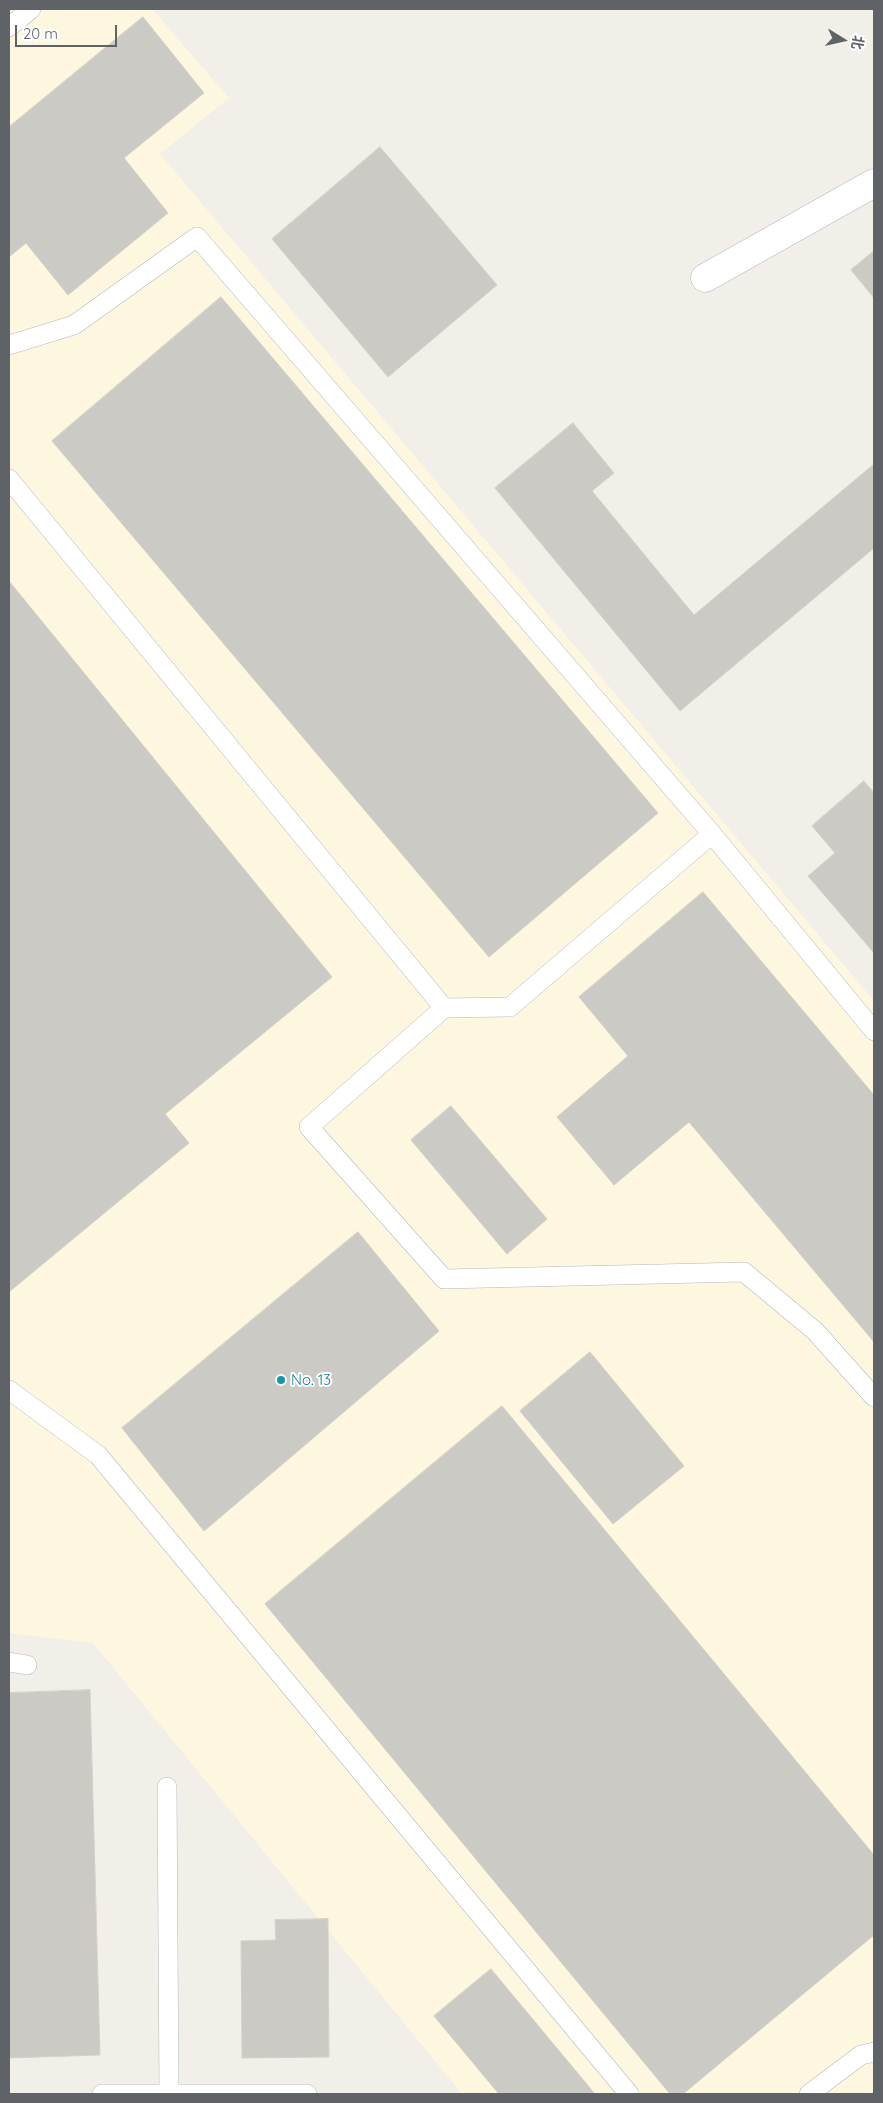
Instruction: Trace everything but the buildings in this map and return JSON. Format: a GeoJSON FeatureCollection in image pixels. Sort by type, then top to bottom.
{"type":"FeatureCollection","features":[{"type":"Feature","properties":{"kind":"street"},"geometry":{"type":"LineString","coordinates":[[705,278],[874,183]]}},
{"type":"Feature","properties":{"kind":"lane"},"geometry":{"type":"LineString","coordinates":[[9,27],[31,9]]}},
{"type":"Feature","properties":{"kind":"lane"},"geometry":{"type":"LineString","coordinates":[[9,345],[74,325],[197,237],[712,834],[874,1031]]}},
{"type":"Feature","properties":{"kind":"lane"},"geometry":{"type":"LineString","coordinates":[[9,479],[444,1008]]}},
{"type":"Feature","properties":{"kind":"lane"},"geometry":{"type":"LineString","coordinates":[[712,834],[510,1006],[444,1008],[309,1127],[444,1279],[744,1272],[815,1331],[874,1398]]}},
{"type":"Feature","properties":{"kind":"lane"},"geometry":{"type":"LineString","coordinates":[[9,1390],[98,1455],[629,2094]]}},
{"type":"Feature","properties":{"kind":"lane"},"geometry":{"type":"LineString","coordinates":[[167,1787],[169,2092]]}},
{"type":"Feature","properties":{"kind":"lane"},"geometry":{"type":"LineString","coordinates":[[810,2094],[861,2055],[874,2052]]}},
{"type":"Feature","properties":{"kind":"lane"},"geometry":{"type":"LineString","coordinates":[[102,2094],[169,2092],[307,2094]]}},
{"type":"Feature","properties":{"kind":"shaded area"},"geometry":{"type":"Polygon","coordinates":[[[9,9],[152,9],[229,98],[160,154],[874,1001],[874,2094],[462,2094],[93,1643],[9,1633],[9,9]]]}},
{"type":"Feature","properties":{"kind":"place","name":"No. 13"},"geometry":{"type":"Point","coordinates":[281,1380]}}]}
